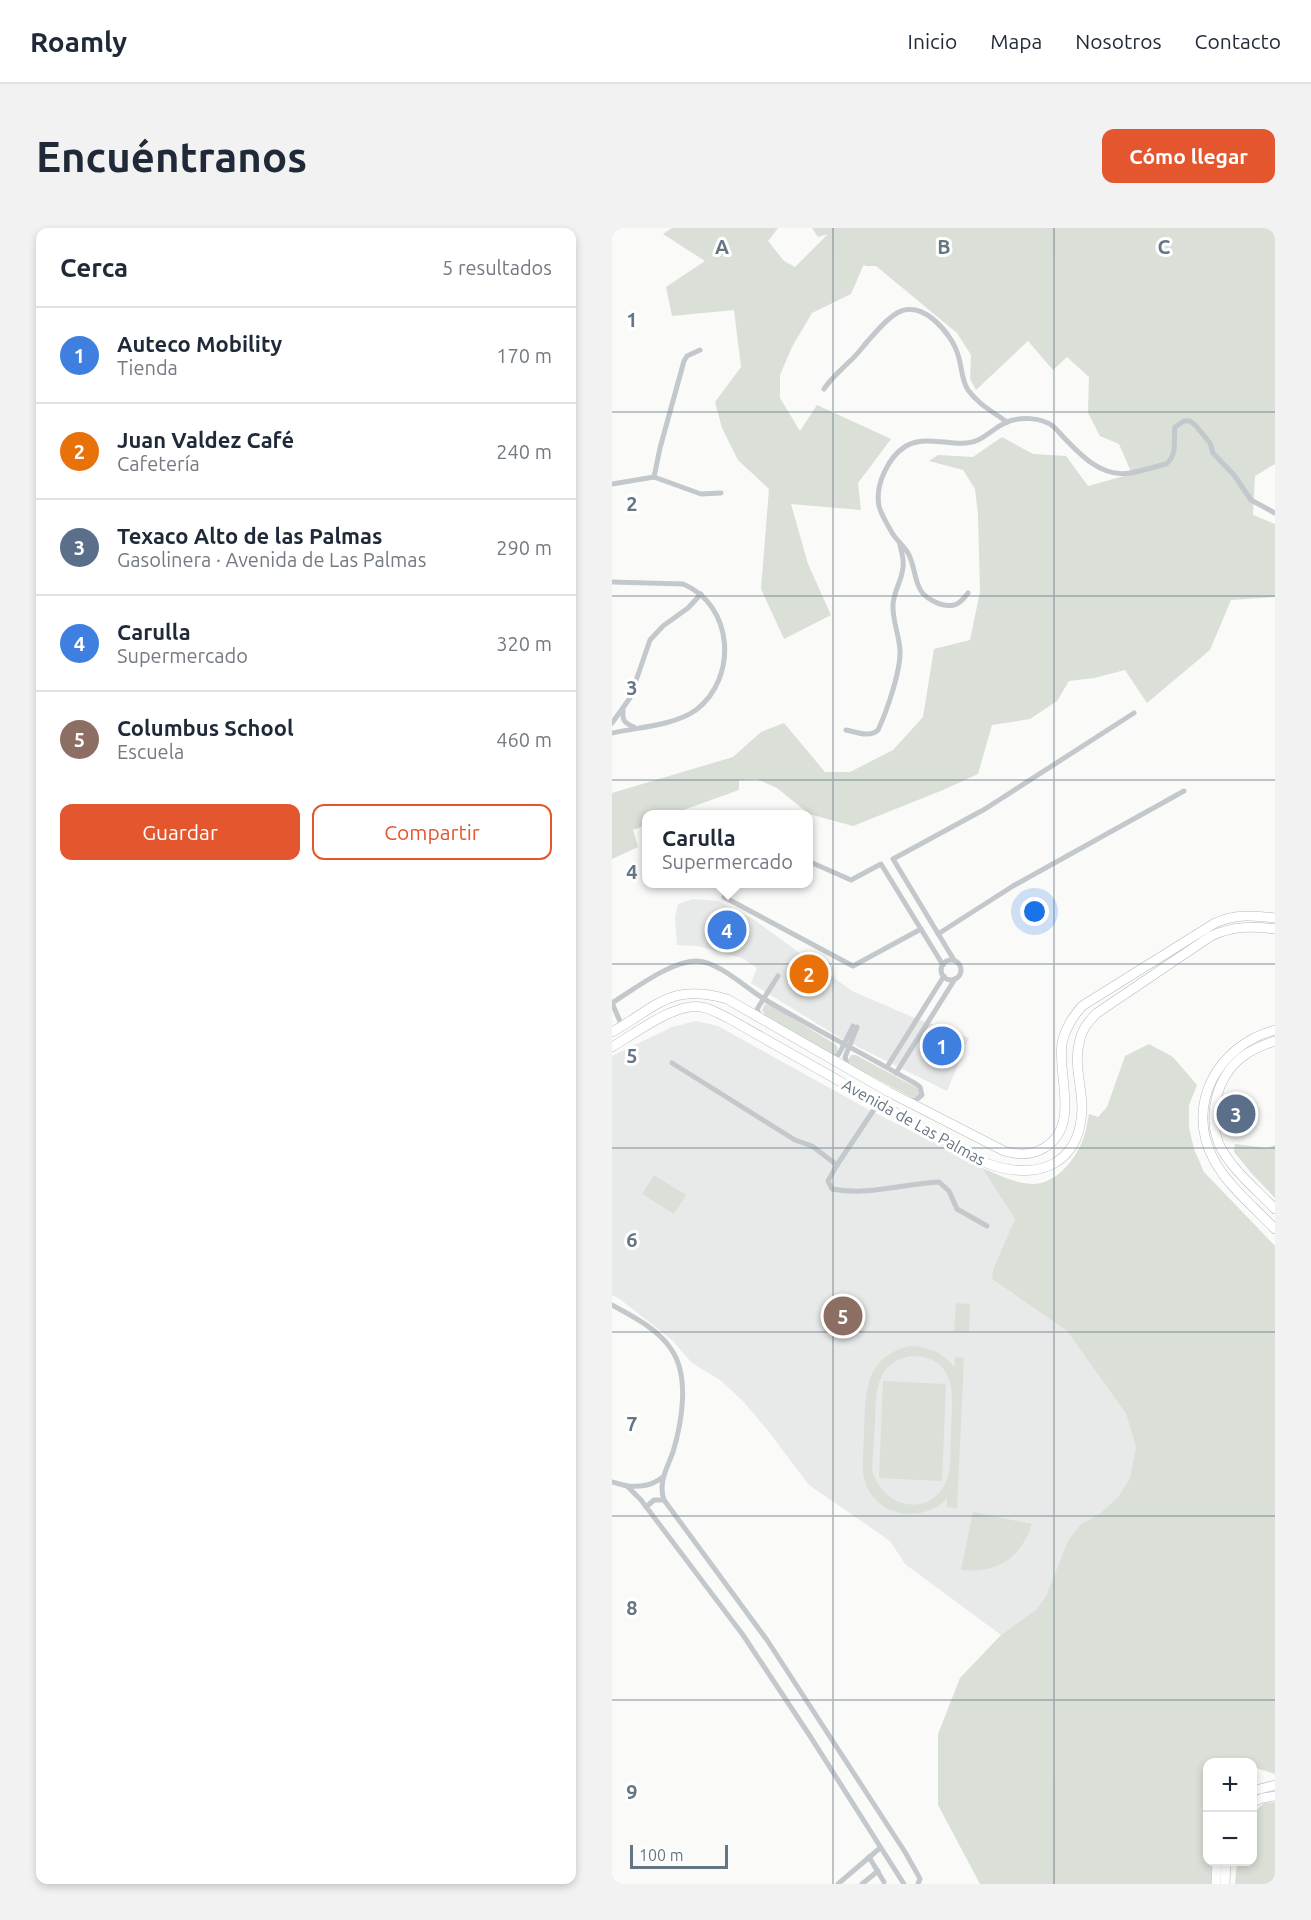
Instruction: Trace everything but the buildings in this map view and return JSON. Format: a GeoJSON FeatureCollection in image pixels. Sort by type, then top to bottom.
{"type":"FeatureCollection","features":[{"type":"Feature","properties":{"kind":"main road","name":"Avenida de Las Palmas"},"geometry":{"type":"LineString","coordinates":[[612,1032],[669,998],[705,993],[727,999],[901,1098],[1004,1151],[1013,1154],[1030,1154],[1041,1150],[1056,1138],[1062,1128],[1065,1114],[1061,1063],[1063,1041],[1070,1022],[1082,1006],[1215,923],[1245,915],[1275,918]]}},
{"type":"Feature","properties":{"kind":"main road","name":"Avenida de Las Palmas"},"geometry":{"type":"LineString","coordinates":[[612,1047],[674,1010],[701,1007],[728,1018],[981,1161],[996,1167],[1028,1171],[1048,1166],[1064,1156],[1078,1133],[1082,1101],[1078,1044],[1086,1024],[1097,1012],[1211,936],[1241,927],[1275,929]]}},
{"type":"Feature","properties":{"kind":"main road"},"geometry":{"type":"LineString","coordinates":[[1275,1030],[1244,1043],[1226,1059],[1209,1086],[1203,1112],[1205,1139],[1215,1162],[1234,1187],[1275,1229]]}},
{"type":"Feature","properties":{"kind":"main road"},"geometry":{"type":"LineString","coordinates":[[1275,1041],[1253,1049],[1231,1068],[1217,1096],[1214,1117],[1217,1136],[1225,1154],[1275,1209]]}},
{"type":"Feature","properties":{"kind":"main road"},"geometry":{"type":"LineString","coordinates":[[1257,1790],[1275,1785]]}},
{"type":"Feature","properties":{"kind":"main road"},"geometry":{"type":"LineString","coordinates":[[1257,1800],[1275,1796]]}},
{"type":"Feature","properties":{"kind":"main road"},"geometry":{"type":"LineString","coordinates":[[1216,1884],[1217,1866]]}},
{"type":"Feature","properties":{"kind":"main road"},"geometry":{"type":"LineString","coordinates":[[1225,1884],[1226,1866]]}},
{"type":"Feature","properties":{"kind":"street"},"geometry":{"type":"LineString","coordinates":[[824,389],[885,323],[898,312],[914,310],[926,314],[943,330],[958,352],[963,378],[969,390],[980,404],[1007,422]]}},
{"type":"Feature","properties":{"kind":"street"},"geometry":{"type":"LineString","coordinates":[[654,477],[684,361],[687,356],[700,350]]}},
{"type":"Feature","properties":{"kind":"street"},"geometry":{"type":"LineString","coordinates":[[968,593],[953,606],[933,601],[926,596],[919,589],[914,564],[899,540],[891,532],[879,506],[882,480],[887,464],[907,446],[926,441],[965,443],[977,441],[1007,422],[1038,419],[1047,422],[1088,462],[1114,472],[1128,474],[1166,464],[1171,460],[1174,454],[1175,427],[1184,421],[1190,421],[1210,443],[1213,453],[1234,475],[1251,500],[1275,513]]}},
{"type":"Feature","properties":{"kind":"street"},"geometry":{"type":"LineString","coordinates":[[612,484],[654,477],[701,494],[722,492]]}},
{"type":"Feature","properties":{"kind":"street"},"geometry":{"type":"LineString","coordinates":[[846,730],[875,734],[896,676],[900,648],[893,614],[895,591],[902,573],[903,559],[899,540]]}},
{"type":"Feature","properties":{"kind":"street"},"geometry":{"type":"LineString","coordinates":[[612,582],[683,584],[701,594],[710,603],[723,631],[723,662],[720,677],[706,700],[686,716],[674,721],[612,733]]}},
{"type":"Feature","properties":{"kind":"street"},"geometry":{"type":"LineString","coordinates":[[612,723],[623,709],[636,685],[650,640],[701,594]]}},
{"type":"Feature","properties":{"kind":"street"},"geometry":{"type":"LineString","coordinates":[[623,709],[622,719],[626,724],[635,728]]}},
{"type":"Feature","properties":{"kind":"street"},"geometry":{"type":"LineString","coordinates":[[896,1073],[961,969],[893,859],[985,809],[1134,713]]}},
{"type":"Feature","properties":{"kind":"street"},"geometry":{"type":"LineString","coordinates":[[938,934],[1013,886],[1184,791]]}},
{"type":"Feature","properties":{"kind":"street"},"geometry":{"type":"LineString","coordinates":[[813,863],[851,880],[881,864],[943,965],[944,976],[955,979]]}},
{"type":"Feature","properties":{"kind":"street"},"geometry":{"type":"LineString","coordinates":[[724,897],[853,966],[921,929]]}},
{"type":"Feature","properties":{"kind":"street"},"geometry":{"type":"LineString","coordinates":[[943,965],[949,960],[954,960]]}},
{"type":"Feature","properties":{"kind":"street"},"geometry":{"type":"LineString","coordinates":[[622,1026],[612,1003],[669,969],[689,961],[700,961],[720,969],[763,999],[887,1067],[916,1084],[922,1091],[922,1095],[916,1100],[901,1098]]}},
{"type":"Feature","properties":{"kind":"street"},"geometry":{"type":"LineString","coordinates":[[764,1020],[757,1010],[778,976]]}},
{"type":"Feature","properties":{"kind":"street"},"geometry":{"type":"LineString","coordinates":[[887,1067],[944,976]]}},
{"type":"Feature","properties":{"kind":"street"},"geometry":{"type":"LineString","coordinates":[[848,1068],[845,1061],[847,1045],[855,1027]]}},
{"type":"Feature","properties":{"kind":"street"},"geometry":{"type":"LineString","coordinates":[[830,1058],[837,1055],[847,1045]]}},
{"type":"Feature","properties":{"kind":"street"},"geometry":{"type":"LineString","coordinates":[[672,1063],[795,1140],[812,1146],[837,1165]]}},
{"type":"Feature","properties":{"kind":"street"},"geometry":{"type":"LineString","coordinates":[[879,1102],[828,1181],[832,1189],[848,1192],[873,1192],[939,1182],[949,1191],[957,1209],[987,1226]]}},
{"type":"Feature","properties":{"kind":"street"},"geometry":{"type":"LineString","coordinates":[[613,1306],[659,1336],[671,1349],[677,1361],[683,1408],[663,1478],[661,1490],[664,1500],[767,1640],[905,1852],[920,1879],[918,1884]]}},
{"type":"Feature","properties":{"kind":"street"},"geometry":{"type":"LineString","coordinates":[[612,1482],[644,1487],[663,1478]]}},
{"type":"Feature","properties":{"kind":"street"},"geometry":{"type":"LineString","coordinates":[[627,1486],[646,1507],[743,1635],[904,1884]]}},
{"type":"Feature","properties":{"kind":"street"},"geometry":{"type":"LineString","coordinates":[[646,1507],[654,1500],[664,1500]]}},
{"type":"Feature","properties":{"kind":"street"},"geometry":{"type":"LineString","coordinates":[[838,1884],[880,1848]]}},
{"type":"Feature","properties":{"kind":"street"},"geometry":{"type":"LineString","coordinates":[[869,1857],[884,1882]]}},
{"type":"Feature","properties":{"kind":"street"},"geometry":{"type":"LineString","coordinates":[[862,1884],[878,1871]]}},
{"type":"Feature","properties":{"kind":"shaded area"},"geometry":{"type":"Polygon","coordinates":[[[672,228],[778,228],[768,241],[784,261],[795,267],[828,234],[818,237],[812,228],[1275,228],[1275,464],[1255,476],[1253,515],[1275,524],[1275,597],[1231,600],[1210,650],[1147,703],[1125,670],[1094,678],[1069,681],[1057,701],[1030,719],[992,725],[978,774],[853,826],[813,815],[813,810],[804,810],[777,788],[757,779],[739,780],[739,790],[683,810],[642,810],[642,827],[633,830],[638,847],[612,859],[612,793],[733,757],[761,732],[784,723],[825,772],[850,772],[893,750],[923,717],[934,649],[970,640],[980,592],[975,489],[963,470],[929,461],[938,455],[973,457],[1002,437],[1033,454],[1066,456],[1088,486],[1132,474],[1119,444],[1100,436],[1088,413],[1089,377],[1067,357],[1053,370],[1028,341],[976,390],[970,379],[971,355],[957,333],[876,266],[865,266],[864,264],[851,294],[812,313],[792,347],[780,375],[780,398],[800,431],[817,405],[891,439],[858,483],[861,510],[791,504],[808,564],[831,615],[784,639],[761,589],[769,489],[738,460],[722,428],[715,402],[741,367],[734,310],[672,316],[666,287],[705,261],[663,234],[672,228]]]}},
{"type":"Feature","properties":{"kind":"shaded area"},"geometry":{"type":"Polygon","coordinates":[[[693,899],[718,901],[753,919],[852,991],[969,1038],[947,1091],[842,1039],[751,983],[757,968],[742,958],[698,946],[677,945],[675,917],[678,904],[693,899]]]}},
{"type":"Feature","properties":{"kind":"shaded area"},"geometry":{"type":"Polygon","coordinates":[[[765,1004],[835,1044],[838,1048],[837,1052],[830,1053],[765,1015],[762,1010],[765,1004]]]}},
{"type":"Feature","properties":{"kind":"shaded area"},"geometry":{"type":"Polygon","coordinates":[[[696,1021],[718,1026],[873,1112],[982,1168],[1015,1219],[993,1269],[992,1279],[1067,1331],[1126,1414],[1136,1447],[1130,1478],[1118,1497],[1098,1515],[1082,1523],[1046,1596],[1036,1611],[1001,1635],[905,1564],[890,1541],[809,1485],[743,1401],[720,1380],[692,1363],[672,1340],[612,1295],[612,1056],[672,1027],[696,1021]]]}},
{"type":"Feature","properties":{"kind":"shaded area"},"geometry":{"type":"Polygon","coordinates":[[[1149,1044],[1173,1057],[1197,1085],[1189,1105],[1189,1128],[1194,1149],[1204,1172],[1275,1246],[1275,1774],[1257,1768],[1257,1758],[1203,1758],[1203,1866],[1212,1866],[1211,1884],[980,1884],[938,1805],[938,1734],[960,1678],[1001,1635],[1036,1610],[1046,1596],[1068,1541],[1082,1523],[1098,1515],[1118,1497],[1130,1478],[1136,1447],[1126,1414],[1067,1331],[992,1279],[993,1269],[1015,1219],[982,1168],[1012,1180],[1031,1184],[1048,1181],[1056,1176],[1069,1164],[1078,1149],[1089,1114],[1098,1117],[1107,1107],[1125,1056],[1149,1044]]]}},
{"type":"Feature","properties":{"kind":"shaded area"},"geometry":{"type":"Polygon","coordinates":[[[851,1055],[856,1055],[917,1088],[920,1093],[918,1097],[911,1097],[852,1066],[848,1060],[851,1055]]]}},
{"type":"Feature","properties":{"kind":"shaded area"},"geometry":{"type":"Polygon","coordinates":[[[1235,1144],[1267,1148],[1275,1145],[1275,1198],[1234,1152],[1235,1144]]]}},
{"type":"Feature","properties":{"kind":"shaded area"},"geometry":{"type":"Polygon","coordinates":[[[654,1175],[686,1195],[674,1214],[642,1194],[654,1175]]]}},
{"type":"Feature","properties":{"kind":"shaded area"},"geometry":{"type":"Polygon","coordinates":[[[956,1303],[970,1304],[969,1332],[954,1331],[956,1303]]]}},
{"type":"Feature","properties":{"kind":"shaded area"},"geometry":{"type":"Polygon","coordinates":[[[910,1346],[929,1349],[940,1354],[954,1367],[955,1357],[964,1358],[957,1508],[947,1507],[947,1499],[926,1511],[915,1514],[903,1513],[882,1505],[866,1485],[863,1460],[867,1393],[875,1369],[894,1351],[910,1346]],[[911,1356],[890,1365],[884,1372],[877,1390],[872,1469],[885,1493],[906,1504],[929,1501],[938,1494],[946,1482],[949,1471],[952,1409],[950,1383],[946,1372],[927,1358],[911,1356]]]}},
{"type":"Feature","properties":{"kind":"shaded area"},"geometry":{"type":"Polygon","coordinates":[[[883,1381],[946,1384],[942,1481],[879,1478],[883,1381]]]}},
{"type":"Feature","properties":{"kind":"shaded area"},"geometry":{"type":"Polygon","coordinates":[[[973,1512],[1032,1524],[1021,1546],[1006,1561],[986,1569],[961,1570],[973,1512]]]}},
{"type":"Feature","properties":{"kind":"shaded area"},"geometry":{"type":"Polygon","coordinates":[[[1275,1802],[1275,1884],[1235,1884],[1237,1866],[1257,1866],[1257,1809],[1264,1803],[1275,1802]]]}},
{"type":"Feature","properties":{"kind":"place","name":"Carulla"},"geometry":{"type":"Point","coordinates":[727,930]}},
{"type":"Feature","properties":{"kind":"place","name":"Juan Valdez Café"},"geometry":{"type":"Point","coordinates":[809,974]}},
{"type":"Feature","properties":{"kind":"place","name":"Auteco Mobility"},"geometry":{"type":"Point","coordinates":[942,1046]}},
{"type":"Feature","properties":{"kind":"place","name":"Texaco Alto de las Palmas"},"geometry":{"type":"Point","coordinates":[1236,1114]}},
{"type":"Feature","properties":{"kind":"place","name":"Columbus School"},"geometry":{"type":"Point","coordinates":[843,1316]}}]}
